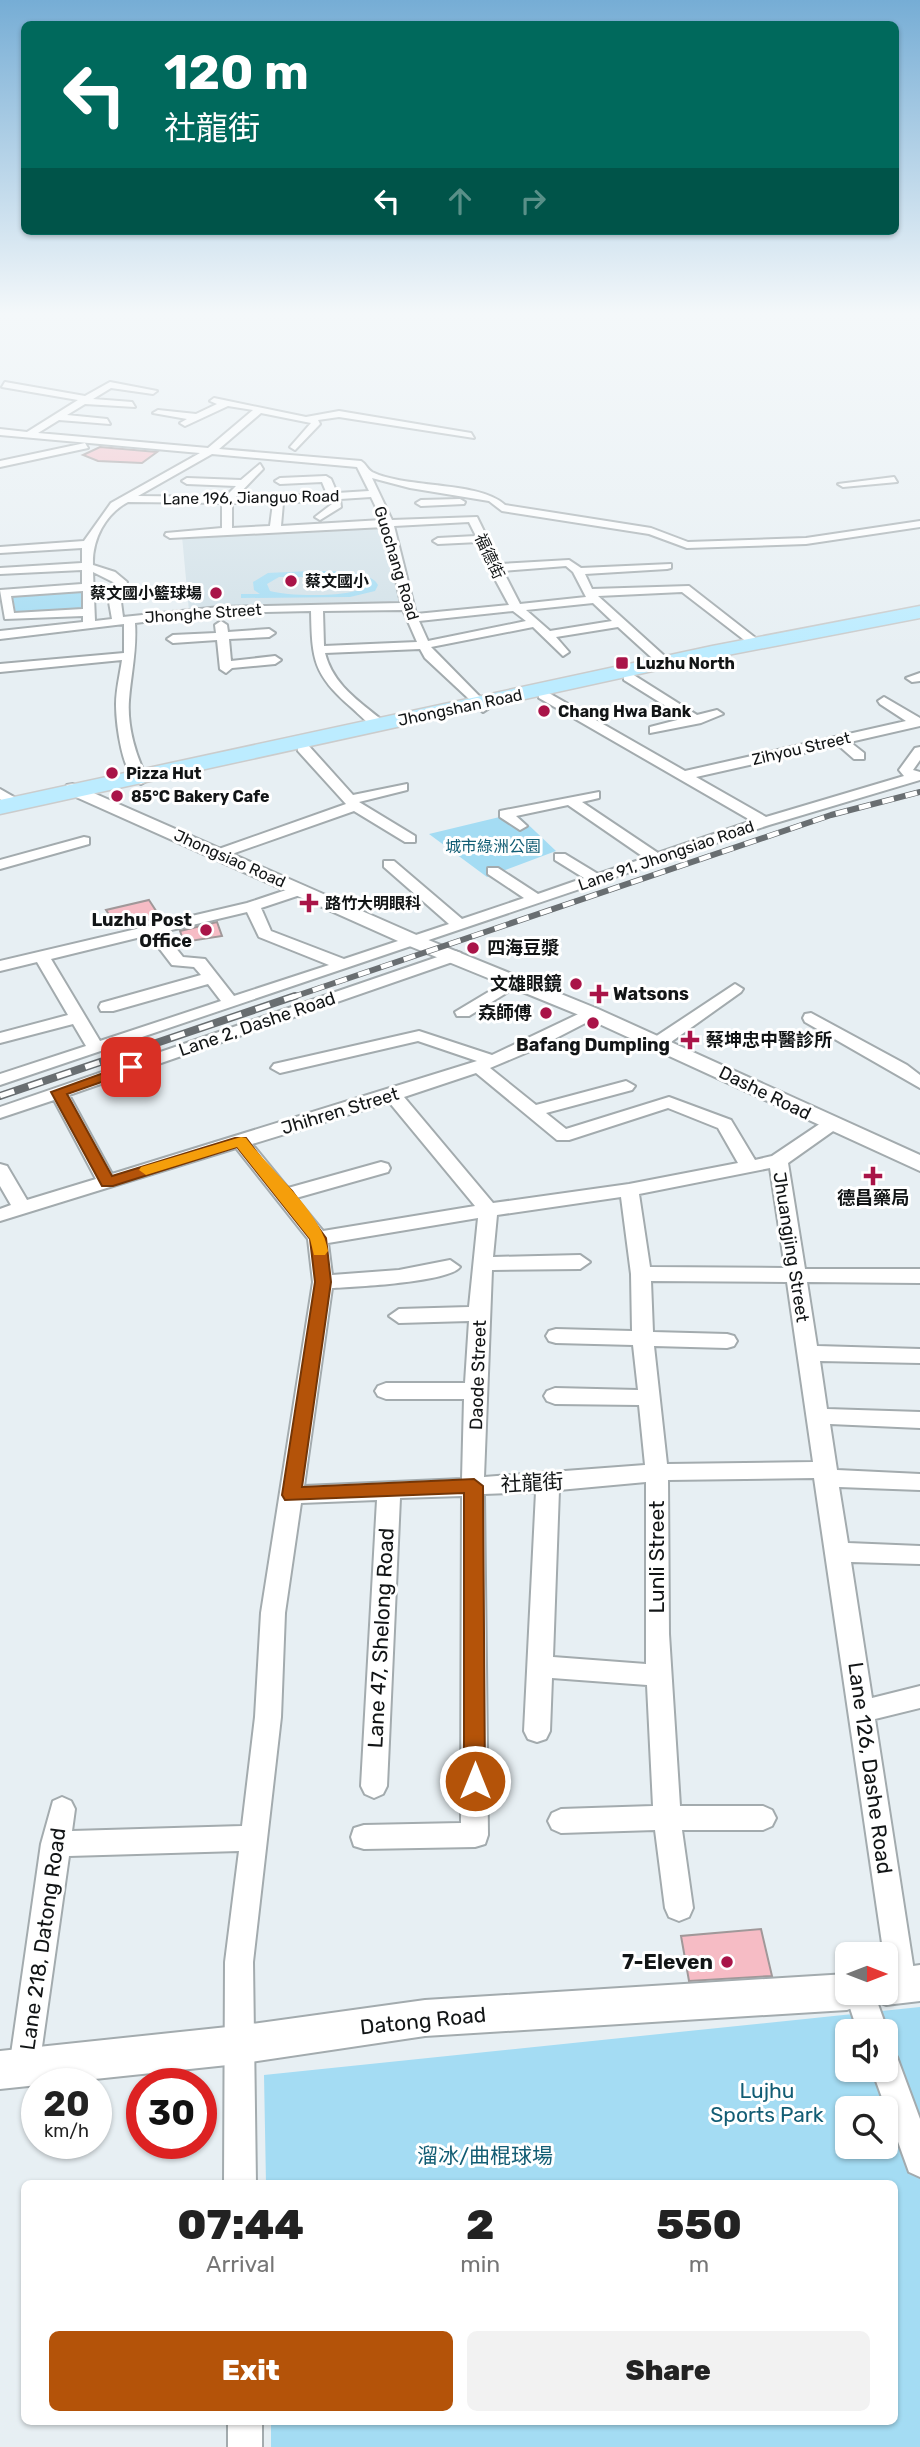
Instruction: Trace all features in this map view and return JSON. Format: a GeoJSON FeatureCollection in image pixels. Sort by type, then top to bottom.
{"type":"FeatureCollection","features":[{"type":"Feature","properties":{"kind":"main road","name":"Jhongshan Road"},"geometry":{"type":"LineString","coordinates":[[139,778],[303,748],[756,643],[920,612]]}},
{"type":"Feature","properties":{"kind":"main road","name":"Jhongshan Road"},"geometry":{"type":"LineString","coordinates":[[4,804],[77,792],[378,724],[543,695],[847,631],[920,619]]}},
{"type":"Feature","properties":{"kind":"street"},"geometry":{"type":"LineString","coordinates":[[28,435],[43,425]]}},
{"type":"Feature","properties":{"kind":"street"},"geometry":{"type":"LineString","coordinates":[[87,587],[3,593],[9,617],[88,618],[87,544],[115,505],[210,451],[240,425]]}},
{"type":"Feature","properties":{"kind":"street"},"geometry":{"type":"LineString","coordinates":[[295,447],[314,425]]}},
{"type":"Feature","properties":{"kind":"street"},"geometry":{"type":"LineString","coordinates":[[406,425],[471,436]]}},
{"type":"Feature","properties":{"kind":"street"},"geometry":{"type":"LineString","coordinates":[[0,432],[361,464],[365,473],[471,502],[473,519]]}},
{"type":"Feature","properties":{"kind":"street"},"geometry":{"type":"LineString","coordinates":[[0,464],[103,442]]}},
{"type":"Feature","properties":{"kind":"street"},"geometry":{"type":"LineString","coordinates":[[227,531],[226,500],[260,467]]}},
{"type":"Feature","properties":{"kind":"street","name":"Guochang Road"},"geometry":{"type":"LineString","coordinates":[[365,473],[388,523],[410,612],[424,645],[429,655],[456,685],[481,706]]}},
{"type":"Feature","properties":{"kind":"street"},"geometry":{"type":"LineString","coordinates":[[280,481],[326,479],[337,505],[320,517]]}},
{"type":"Feature","properties":{"kind":"street"},"geometry":{"type":"LineString","coordinates":[[843,484],[894,480]]}},
{"type":"Feature","properties":{"kind":"street"},"geometry":{"type":"LineString","coordinates":[[187,481],[241,483]]}},
{"type":"Feature","properties":{"kind":"street","name":"Lane 196, Jianguo Road"},"geometry":{"type":"LineString","coordinates":[[127,499],[278,500],[375,494]]}},
{"type":"Feature","properties":{"kind":"street"},"geometry":{"type":"LineString","coordinates":[[421,503],[443,496],[492,498],[502,508],[651,531],[687,545],[806,541],[920,524]]}},
{"type":"Feature","properties":{"kind":"street"},"geometry":{"type":"LineString","coordinates":[[275,529],[278,500]]}},
{"type":"Feature","properties":{"kind":"street","name":"福德街"},"geometry":{"type":"LineString","coordinates":[[170,535],[473,519],[494,568],[516,608],[536,623],[563,652]]}},
{"type":"Feature","properties":{"kind":"street"},"geometry":{"type":"LineString","coordinates":[[447,544],[482,539]]}},
{"type":"Feature","properties":{"kind":"street"},"geometry":{"type":"LineString","coordinates":[[0,550],[87,544]]}},
{"type":"Feature","properties":{"kind":"street"},"geometry":{"type":"LineString","coordinates":[[0,571],[87,565],[119,578],[115,602],[123,619],[129,656],[122,703],[129,757],[139,778]]}},
{"type":"Feature","properties":{"kind":"street"},"geometry":{"type":"LineString","coordinates":[[494,568],[667,566]]}},
{"type":"Feature","properties":{"kind":"street"},"geometry":{"type":"LineString","coordinates":[[574,567],[591,597],[666,664]]}},
{"type":"Feature","properties":{"kind":"street","name":"Jhonghe Street"},"geometry":{"type":"LineString","coordinates":[[0,635],[88,618],[123,619],[220,610],[317,608],[410,612],[516,608],[591,597],[685,588],[756,643]]}},
{"type":"Feature","properties":{"kind":"street"},"geometry":{"type":"LineString","coordinates":[[317,608],[317,650],[324,677],[378,724]]}},
{"type":"Feature","properties":{"kind":"street"},"geometry":{"type":"LineString","coordinates":[[220,610],[225,667],[275,660]]}},
{"type":"Feature","properties":{"kind":"street"},"geometry":{"type":"LineString","coordinates":[[317,650],[424,645],[536,623]]}},
{"type":"Feature","properties":{"kind":"street"},"geometry":{"type":"LineString","coordinates":[[547,635],[621,623]]}},
{"type":"Feature","properties":{"kind":"street"},"geometry":{"type":"LineString","coordinates":[[173,639],[221,641],[269,633]]}},
{"type":"Feature","properties":{"kind":"street"},"geometry":{"type":"LineString","coordinates":[[0,668],[129,656]]}},
{"type":"Feature","properties":{"kind":"street"},"geometry":{"type":"LineString","coordinates":[[628,677],[695,720]]}},
{"type":"Feature","properties":{"kind":"street"},"geometry":{"type":"LineString","coordinates":[[543,695],[764,822]]}},
{"type":"Feature","properties":{"kind":"street"},"geometry":{"type":"LineString","coordinates":[[884,701],[919,722]]}},
{"type":"Feature","properties":{"kind":"street"},"geometry":{"type":"LineString","coordinates":[[655,730],[718,714]]}},
{"type":"Feature","properties":{"kind":"street","name":"Zihyou Street"},"geometry":{"type":"LineString","coordinates":[[682,776],[919,722]]}},
{"type":"Feature","properties":{"kind":"street"},"geometry":{"type":"LineString","coordinates":[[839,739],[859,756]]}},
{"type":"Feature","properties":{"kind":"street"},"geometry":{"type":"LineString","coordinates":[[303,748],[353,803],[410,839]]}},
{"type":"Feature","properties":{"kind":"street"},"geometry":{"type":"LineString","coordinates":[[916,777],[906,770],[920,751]]}},
{"type":"Feature","properties":{"kind":"street","name":"Lane 91, Jhongsiao Road"},"geometry":{"type":"LineString","coordinates":[[0,1080],[655,858],[916,777]]}},
{"type":"Feature","properties":{"kind":"street"},"geometry":{"type":"LineString","coordinates":[[221,853],[402,787]]}},
{"type":"Feature","properties":{"kind":"street","name":"Jhongsiao Road"},"geometry":{"type":"LineString","coordinates":[[77,792],[221,853],[414,941],[455,956]]}},
{"type":"Feature","properties":{"kind":"street"},"geometry":{"type":"LineString","coordinates":[[520,826],[505,814],[594,795]]}},
{"type":"Feature","properties":{"kind":"street"},"geometry":{"type":"LineString","coordinates":[[572,801],[655,858]]}},
{"type":"Feature","properties":{"kind":"street"},"geometry":{"type":"LineString","coordinates":[[0,865],[84,841]]}},
{"type":"Feature","properties":{"kind":"street"},"geometry":{"type":"LineString","coordinates":[[560,857],[596,879]]}},
{"type":"Feature","properties":{"kind":"street"},"geometry":{"type":"LineString","coordinates":[[389,864],[459,925]]}},
{"type":"Feature","properties":{"kind":"street"},"geometry":{"type":"LineString","coordinates":[[493,871],[535,900]]}},
{"type":"Feature","properties":{"kind":"street"},"geometry":{"type":"LineString","coordinates":[[0,966],[252,906],[301,890]]}},
{"type":"Feature","properties":{"kind":"street"},"geometry":{"type":"LineString","coordinates":[[252,906],[265,934],[344,965]]}},
{"type":"Feature","properties":{"kind":"street"},"geometry":{"type":"LineString","coordinates":[[153,930],[178,962],[199,962],[231,1003]]}},
{"type":"Feature","properties":{"kind":"street"},"geometry":{"type":"LineString","coordinates":[[41,956],[96,1049]]}},
{"type":"Feature","properties":{"kind":"street","name":"Dashe Road"},"geometry":{"type":"LineString","coordinates":[[455,956],[591,1013],[920,1164]]}},
{"type":"Feature","properties":{"kind":"street","name":"Lane 2, Dashe Road"},"geometry":{"type":"LineString","coordinates":[[59,1092],[455,956]]}},
{"type":"Feature","properties":{"kind":"street"},"geometry":{"type":"LineString","coordinates":[[107,1007],[210,978]]}},
{"type":"Feature","properties":{"kind":"street"},"geometry":{"type":"LineString","coordinates":[[463,1012],[515,981]]}},
{"type":"Feature","properties":{"kind":"street"},"geometry":{"type":"LineString","coordinates":[[658,1043],[735,989]]}},
{"type":"Feature","properties":{"kind":"street","name":"Jhihren Street"},"geometry":{"type":"LineString","coordinates":[[0,1215],[393,1095],[547,1040],[591,1013]]}},
{"type":"Feature","properties":{"kind":"street"},"geometry":{"type":"LineString","coordinates":[[0,1038],[76,1017]]}},
{"type":"Feature","properties":{"kind":"street"},"geometry":{"type":"LineString","coordinates":[[811,1018],[901,1069],[920,1083]]}},
{"type":"Feature","properties":{"kind":"street"},"geometry":{"type":"LineString","coordinates":[[280,1068],[419,1036],[486,1063],[533,1111],[563,1136],[669,1102],[725,1125],[750,1167]]}},
{"type":"Feature","properties":{"kind":"street"},"geometry":{"type":"LineString","coordinates":[[533,1111],[625,1086]]}},
{"type":"Feature","properties":{"kind":"street"},"geometry":{"type":"LineString","coordinates":[[0,1113],[59,1092],[107,1182]]}},
{"type":"Feature","properties":{"kind":"street"},"geometry":{"type":"LineString","coordinates":[[393,1095],[488,1210]]}},
{"type":"Feature","properties":{"kind":"street","name":"Jhuangjing Street"},"geometry":{"type":"LineString","coordinates":[[808,1353],[778,1161],[830,1125]]}},
{"type":"Feature","properties":{"kind":"street"},"geometry":{"type":"LineString","coordinates":[[240,2180],[237,2045],[239,1962],[256,1838],[268,1717],[273,1613],[323,1282],[318,1238],[241,1142]]}},
{"type":"Feature","properties":{"kind":"street"},"geometry":{"type":"LineString","coordinates":[[318,1238],[629,1190],[778,1161]]}},
{"type":"Feature","properties":{"kind":"street"},"geometry":{"type":"LineString","coordinates":[[286,1195],[381,1168]]}},
{"type":"Feature","properties":{"kind":"street"},"geometry":{"type":"LineString","coordinates":[[0,1170],[22,1208]]}},
{"type":"Feature","properties":{"kind":"street","name":"Lunli Street"},"geometry":{"type":"LineString","coordinates":[[629,1190],[640,1274],[643,1338],[657,1472],[660,1675],[667,1818],[678,1908]]}},
{"type":"Feature","properties":{"kind":"street","name":"Daode Street"},"geometry":{"type":"LineString","coordinates":[[364,1837],[475,1835],[474,1486],[482,1264],[488,1210]]}},
{"type":"Feature","properties":{"kind":"street"},"geometry":{"type":"LineString","coordinates":[[482,1264],[580,1262]]}},
{"type":"Feature","properties":{"kind":"street"},"geometry":{"type":"LineString","coordinates":[[323,1282],[400,1277],[450,1267]]}},
{"type":"Feature","properties":{"kind":"street"},"geometry":{"type":"LineString","coordinates":[[640,1274],[796,1273],[920,1276]]}},
{"type":"Feature","properties":{"kind":"street"},"geometry":{"type":"LineString","coordinates":[[399,1315],[480,1314]]}},
{"type":"Feature","properties":{"kind":"street"},"geometry":{"type":"LineString","coordinates":[[556,1336],[727,1341]]}},
{"type":"Feature","properties":{"kind":"street"},"geometry":{"type":"LineString","coordinates":[[808,1353],[920,1356]]}},
{"type":"Feature","properties":{"kind":"street","name":"Lane 126, Dashe Road"},"geometry":{"type":"LineString","coordinates":[[808,1353],[902,1984]]}},
{"type":"Feature","properties":{"kind":"street"},"geometry":{"type":"LineString","coordinates":[[386,1391],[477,1391]]}},
{"type":"Feature","properties":{"kind":"street"},"geometry":{"type":"LineString","coordinates":[[555,1396],[649,1398]]}},
{"type":"Feature","properties":{"kind":"street"},"geometry":{"type":"LineString","coordinates":[[816,1416],[920,1420]]}},
{"type":"Feature","properties":{"kind":"street","name":"社龍街"},"geometry":{"type":"LineString","coordinates":[[291,1495],[548,1483],[657,1472],[824,1474]]}},
{"type":"Feature","properties":{"kind":"street"},"geometry":{"type":"LineString","coordinates":[[824,1474],[920,1482]]}},
{"type":"Feature","properties":{"kind":"street"},"geometry":{"type":"LineString","coordinates":[[537,1731],[548,1483]]}},
{"type":"Feature","properties":{"kind":"street","name":"Lane 47, Shelong Road"},"geometry":{"type":"LineString","coordinates":[[374,1786],[389,1491]]}},
{"type":"Feature","properties":{"kind":"street"},"geometry":{"type":"LineString","coordinates":[[839,1552],[920,1555]]}},
{"type":"Feature","properties":{"kind":"street"},"geometry":{"type":"LineString","coordinates":[[541,1667],[660,1675]]}},
{"type":"Feature","properties":{"kind":"street"},"geometry":{"type":"LineString","coordinates":[[862,1711],[920,1697]]}},
{"type":"Feature","properties":{"kind":"street","name":"Lane 218, Datong Road"},"geometry":{"type":"LineString","coordinates":[[12,2069],[62,1810]]}},
{"type":"Feature","properties":{"kind":"street"},"geometry":{"type":"LineString","coordinates":[[561,1821],[763,1818]]}},
{"type":"Feature","properties":{"kind":"street"},"geometry":{"type":"LineString","coordinates":[[55,1844],[256,1838]]}},
{"type":"Feature","properties":{"kind":"street","name":"Datong Road"},"geometry":{"type":"LineString","coordinates":[[12,2069],[237,2045],[425,2018],[835,1993]]}},
{"type":"Feature","properties":{"kind":"street"},"geometry":{"type":"LineString","coordinates":[[891,2082],[920,2161]]}},
{"type":"Feature","properties":{"kind":"street"},"geometry":{"type":"LineString","coordinates":[[244,2425],[245,2447]]}},
{"type":"Feature","properties":{"kind":"shaded area","name":"蔡文國小"},"geometry":{"type":"Polygon","coordinates":[[[376,526],[403,601],[189,611],[182,536],[376,526]]]}},
{"type":"Feature","properties":{"kind":"green space"},"geometry":{"type":"Polygon","coordinates":[[[328,571],[360,574],[371,578],[378,585],[375,591],[350,597],[241,598],[241,594],[260,594],[254,590],[253,582],[268,573],[328,571]],[[279,577],[267,584],[270,591],[278,593],[321,595],[350,592],[367,584],[350,577],[279,577]]]}},
{"type":"Feature","properties":{"kind":"green space"},"geometry":{"type":"Polygon","coordinates":[[[81,590],[81,610],[16,614],[12,594],[81,590]]]}},
{"type":"Feature","properties":{"kind":"green space","name":"城市綠洲公園"},"geometry":{"type":"Polygon","coordinates":[[[516,813],[556,851],[487,877],[429,834],[516,813]]]}},
{"type":"Feature","properties":{"kind":"green space","name":"Lujhu Sports Park"},"geometry":{"type":"Polygon","coordinates":[[[920,2007],[920,2447],[271,2447],[271,2425],[898,2425],[898,2180],[266,2180],[264,2075],[920,2007]]]}},
{"type":"Feature","properties":{"kind":"building"},"geometry":{"type":"Polygon","coordinates":[[[100,447],[157,452],[142,463],[98,461],[83,455],[100,447]]]}},
{"type":"Feature","properties":{"kind":"building"},"geometry":{"type":"Polygon","coordinates":[[[149,900],[160,917],[118,928],[106,910],[149,900]]]}},
{"type":"Feature","properties":{"kind":"building","name":"Luzhu Post Office"},"geometry":{"type":"Polygon","coordinates":[[[217,922],[222,936],[184,942],[180,931],[217,922]]]}},
{"type":"Feature","properties":{"kind":"building","name":"7-Eleven"},"geometry":{"type":"Polygon","coordinates":[[[761,1929],[772,1976],[689,1981],[681,1936],[761,1929]]]}},
{"type":"Feature","properties":{"kind":"railway"},"geometry":{"type":"LineString","coordinates":[[290,998],[831,815],[920,792]]}},
{"type":"Feature","properties":{"kind":"railway"},"geometry":{"type":"LineString","coordinates":[[0,1096],[295,996]]}},
{"type":"Feature","properties":{"kind":"slow traffic"},"geometry":{"type":"LineString","coordinates":[[146,1170],[241,1142],[318,1238],[319,1251]]}},
{"type":"Feature","properties":{"kind":"place","name":"蔡文國小"},"geometry":{"type":"Point","coordinates":[291,581]}},
{"type":"Feature","properties":{"kind":"place","name":"蔡文國小籃球場"},"geometry":{"type":"Point","coordinates":[216,593]}},
{"type":"Feature","properties":{"kind":"place","name":"Luzhu North"},"geometry":{"type":"Point","coordinates":[622,663]}},
{"type":"Feature","properties":{"kind":"place","name":"Chang Hwa Bank"},"geometry":{"type":"Point","coordinates":[544,711]}},
{"type":"Feature","properties":{"kind":"place","name":"Pizza Hut"},"geometry":{"type":"Point","coordinates":[112,773]}},
{"type":"Feature","properties":{"kind":"place","name":"85°C Bakery Cafe"},"geometry":{"type":"Point","coordinates":[117,796]}},
{"type":"Feature","properties":{"kind":"place","name":"路竹大明眼科"},"geometry":{"type":"Point","coordinates":[309,903]}},
{"type":"Feature","properties":{"kind":"place","name":"Luzhu Post Office"},"geometry":{"type":"Point","coordinates":[206,930]}},
{"type":"Feature","properties":{"kind":"place","name":"四海豆漿"},"geometry":{"type":"Point","coordinates":[473,948]}},
{"type":"Feature","properties":{"kind":"place","name":"文雄眼鏡"},"geometry":{"type":"Point","coordinates":[576,984]}},
{"type":"Feature","properties":{"kind":"place","name":"Watsons"},"geometry":{"type":"Point","coordinates":[599,994]}},
{"type":"Feature","properties":{"kind":"place","name":"𡘙師傅"},"geometry":{"type":"Point","coordinates":[546,1013]}},
{"type":"Feature","properties":{"kind":"place","name":"Bafang Dumpling"},"geometry":{"type":"Point","coordinates":[593,1023]}},
{"type":"Feature","properties":{"kind":"place","name":"蔡坤忠中醫診所"},"geometry":{"type":"Point","coordinates":[690,1040]}},
{"type":"Feature","properties":{"kind":"place","name":"德昌藥局"},"geometry":{"type":"Point","coordinates":[873,1176]}},
{"type":"Feature","properties":{"kind":"place","name":"7-Eleven"},"geometry":{"type":"Point","coordinates":[727,1962]}},
{"type":"Feature","properties":{"kind":"route"},"geometry":{"type":"LineString","coordinates":[[131,1067],[59,1092],[107,1182],[241,1142],[318,1238],[323,1282],[291,1495],[474,1486],[475,1781]]}},
{"type":"Feature","properties":{"kind":"park label","name":"溜冰/曲棍球場"},"geometry":{"type":"Point","coordinates":[485,2156]}}]}
